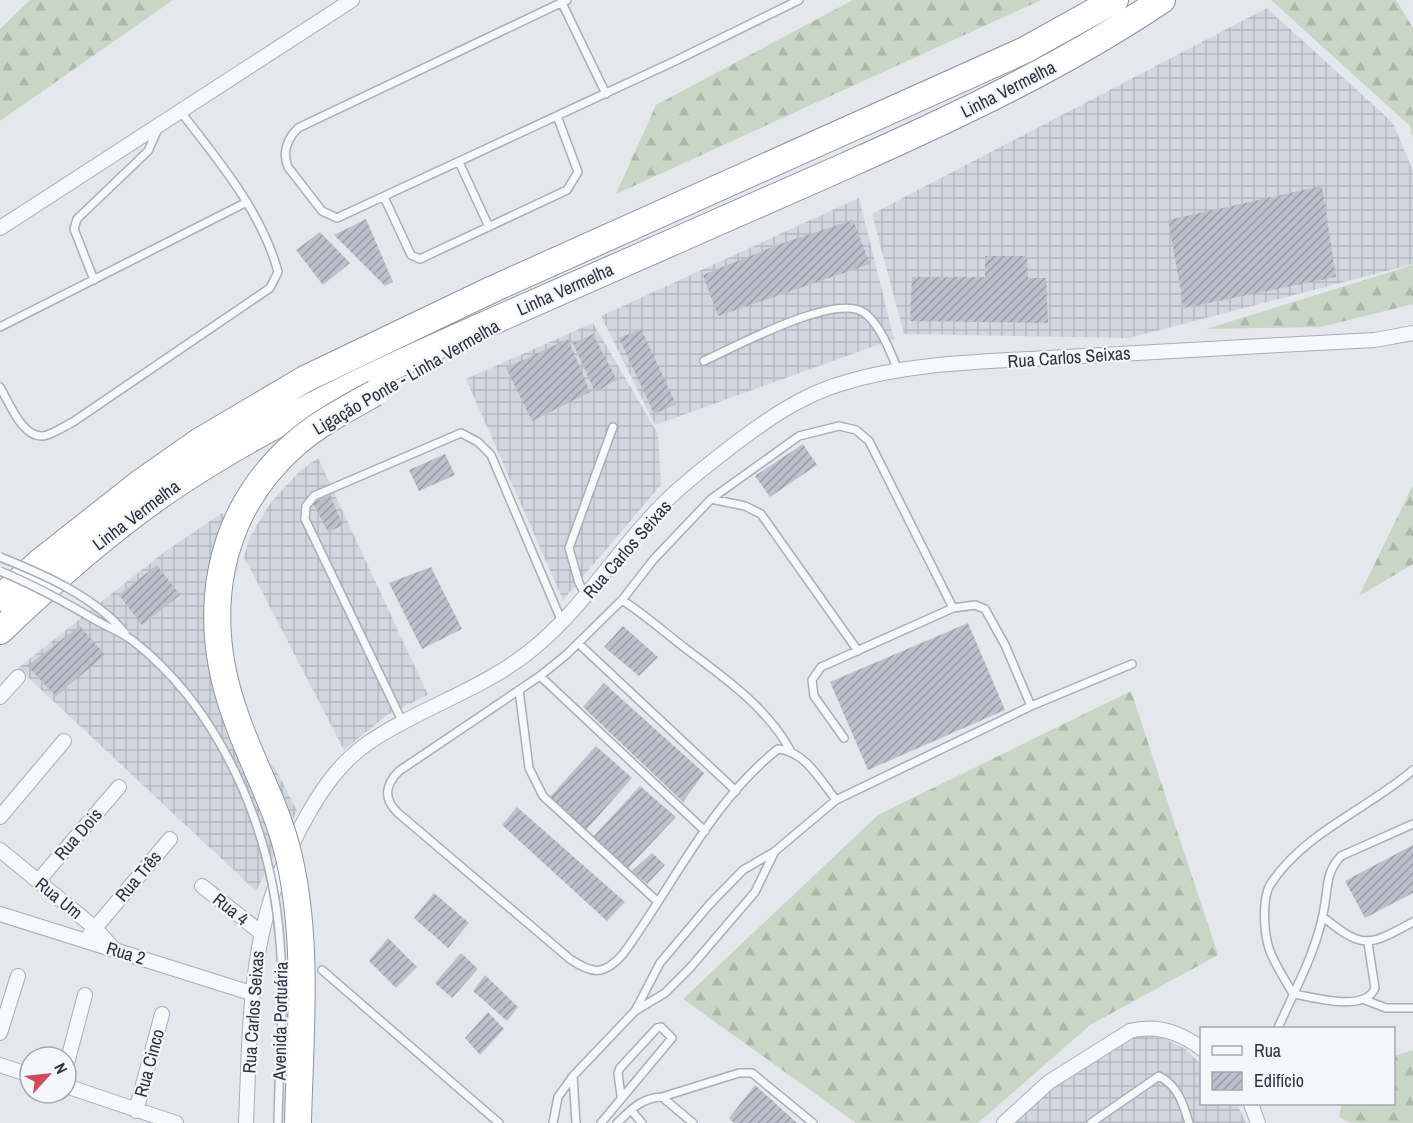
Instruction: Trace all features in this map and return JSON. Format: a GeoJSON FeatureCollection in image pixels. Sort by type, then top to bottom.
{"type":"FeatureCollection","features":[{"type":"Feature","properties":{"kind":"highway","name":"Linha Vermelha"},"geometry":{"type":"LineString","coordinates":[[0,598],[41,561],[140,483],[200,441],[305,379],[483,294],[1025,50],[1115,0]]}},
{"type":"Feature","properties":{"kind":"highway","name":"Linha Vermelha"},"geometry":{"type":"LineString","coordinates":[[0,631],[56,578],[140,510],[186,478],[308,406],[406,358],[987,102],[1081,51],[1162,0]]}},
{"type":"Feature","properties":{"kind":"highway","name":"Ligação Ponte - Linha Vermelha"},"geometry":{"type":"LineString","coordinates":[[298,1123],[302,963],[297,901],[287,849],[240,729],[226,685],[219,640],[219,577],[226,548],[239,517],[271,468],[314,428],[545,297]]}},
{"type":"Feature","properties":{"kind":"street"},"geometry":{"type":"LineString","coordinates":[[0,228],[351,0]]}},
{"type":"Feature","properties":{"kind":"street","name":"Rua Carlos Seixas"},"geometry":{"type":"LineString","coordinates":[[246,1123],[251,993],[260,932],[275,882],[299,829],[337,770],[353,755],[403,723],[525,655],[586,597],[660,507],[698,473],[774,416],[837,385],[898,370],[1130,353],[1375,340],[1413,333]]}},
{"type":"Feature","properties":{"kind":"street"},"geometry":{"type":"LineString","coordinates":[[0,697],[18,677]]}},
{"type":"Feature","properties":{"kind":"street"},"geometry":{"type":"LineString","coordinates":[[0,817],[64,741]]}},
{"type":"Feature","properties":{"kind":"street","name":"Rua Dois"},"geometry":{"type":"LineString","coordinates":[[38,881],[119,787]]}},
{"type":"Feature","properties":{"kind":"street","name":"Rua Três"},"geometry":{"type":"LineString","coordinates":[[84,941],[170,839]]}},
{"type":"Feature","properties":{"kind":"street","name":"Rua Um"},"geometry":{"type":"LineString","coordinates":[[0,850],[95,928],[115,950]]}},
{"type":"Feature","properties":{"kind":"street","name":"Rua 4"},"geometry":{"type":"LineString","coordinates":[[202,886],[260,932]]}},
{"type":"Feature","properties":{"kind":"street","name":"Rua 2"},"geometry":{"type":"LineString","coordinates":[[0,914],[251,993]]}},
{"type":"Feature","properties":{"kind":"street"},"geometry":{"type":"LineString","coordinates":[[0,1033],[18,976]]}},
{"type":"Feature","properties":{"kind":"street"},"geometry":{"type":"LineString","coordinates":[[72,1045],[86,995]]}},
{"type":"Feature","properties":{"kind":"street","name":"Rua Cinco"},"geometry":{"type":"LineString","coordinates":[[136,1111],[162,1014]]}},
{"type":"Feature","properties":{"kind":"street"},"geometry":{"type":"LineString","coordinates":[[1004,1123],[1049,1082],[1130,1031],[1142,1028],[1173,1031],[1200,1048]]}},
{"type":"Feature","properties":{"kind":"street"},"geometry":{"type":"LineString","coordinates":[[0,1065],[18,1071]]}},
{"type":"Feature","properties":{"kind":"street"},"geometry":{"type":"LineString","coordinates":[[78,1090],[176,1123]]}},
{"type":"Feature","properties":{"kind":"street"},"geometry":{"type":"LineString","coordinates":[[1251,1105],[1258,1123]]}},
{"type":"Feature","properties":{"kind":"lane"},"geometry":{"type":"LineString","coordinates":[[606,94],[564,1],[298,128],[292,134],[285,152],[288,167],[327,216],[337,218],[606,94],[799,0]]}},
{"type":"Feature","properties":{"kind":"lane"},"geometry":{"type":"LineString","coordinates":[[0,387],[26,430],[35,436],[46,436],[73,422],[270,288],[278,272],[273,252],[247,202],[180,111]]}},
{"type":"Feature","properties":{"kind":"lane"},"geometry":{"type":"LineString","coordinates":[[384,197],[411,255],[420,259],[489,227],[567,190],[573,183],[578,172],[557,116]]}},
{"type":"Feature","properties":{"kind":"lane"},"geometry":{"type":"LineString","coordinates":[[94,280],[74,229],[77,219],[148,151],[161,124]]}},
{"type":"Feature","properties":{"kind":"lane"},"geometry":{"type":"LineString","coordinates":[[459,162],[489,227]]}},
{"type":"Feature","properties":{"kind":"lane"},"geometry":{"type":"LineString","coordinates":[[0,327],[247,202]]}},
{"type":"Feature","properties":{"kind":"lane"},"geometry":{"type":"LineString","coordinates":[[704,361],[818,311],[849,306],[860,310],[874,323],[898,370]]}},
{"type":"Feature","properties":{"kind":"lane"},"geometry":{"type":"LineString","coordinates":[[790,750],[778,749],[736,791],[705,831],[614,964],[599,971],[586,970],[392,808],[388,800],[387,788],[399,771],[540,676],[578,644],[622,600],[654,559],[711,499],[799,436],[839,426],[856,430],[869,441],[953,608]]}},
{"type":"Feature","properties":{"kind":"lane"},"geometry":{"type":"LineString","coordinates":[[586,597],[579,583],[569,548],[613,427]]}},
{"type":"Feature","properties":{"kind":"lane"},"geometry":{"type":"LineString","coordinates":[[403,723],[305,519],[306,506],[314,496],[460,433],[470,437],[491,455],[562,622]]}},
{"type":"Feature","properties":{"kind":"lane"},"geometry":{"type":"LineString","coordinates":[[711,499],[745,506],[761,514],[858,651]]}},
{"type":"Feature","properties":{"kind":"lane","name":"Avenida Portuária"},"geometry":{"type":"LineString","coordinates":[[0,557],[56,583],[89,603],[118,625],[171,678],[204,720],[238,780],[259,830],[272,886],[280,944],[278,1123]]}},
{"type":"Feature","properties":{"kind":"lane","name":"Avenida Portuária"},"geometry":{"type":"LineString","coordinates":[[0,571],[56,596],[131,640]]}},
{"type":"Feature","properties":{"kind":"lane"},"geometry":{"type":"LineString","coordinates":[[622,600],[703,662],[763,713],[780,731],[790,750],[806,763],[836,800]]}},
{"type":"Feature","properties":{"kind":"lane"},"geometry":{"type":"LineString","coordinates":[[844,738],[814,696],[812,680],[821,667],[953,608],[975,606],[985,609],[1005,645],[1031,705]]}},
{"type":"Feature","properties":{"kind":"lane"},"geometry":{"type":"LineString","coordinates":[[578,644],[736,791]]}},
{"type":"Feature","properties":{"kind":"lane"},"geometry":{"type":"LineString","coordinates":[[635,1011],[660,963],[743,870],[774,852],[836,800],[1031,705],[1132,664]]}},
{"type":"Feature","properties":{"kind":"lane"},"geometry":{"type":"LineString","coordinates":[[540,676],[705,831]]}},
{"type":"Feature","properties":{"kind":"lane"},"geometry":{"type":"LineString","coordinates":[[519,690],[529,768],[543,796],[658,902]]}},
{"type":"Feature","properties":{"kind":"lane"},"geometry":{"type":"LineString","coordinates":[[1293,994],[1268,945],[1265,909],[1269,887],[1302,849],[1413,770]]}},
{"type":"Feature","properties":{"kind":"lane"},"geometry":{"type":"LineString","coordinates":[[1279,1027],[1320,935],[1328,874],[1341,856],[1413,824]]}},
{"type":"Feature","properties":{"kind":"lane"},"geometry":{"type":"LineString","coordinates":[[553,1123],[558,1096],[573,1076],[635,1011],[665,993],[690,968],[755,892],[774,852]]}},
{"type":"Feature","properties":{"kind":"lane"},"geometry":{"type":"LineString","coordinates":[[1323,917],[1346,936],[1368,943],[1377,941],[1413,922]]}},
{"type":"Feature","properties":{"kind":"lane"},"geometry":{"type":"LineString","coordinates":[[1365,1000],[1375,988],[1368,943]]}},
{"type":"Feature","properties":{"kind":"lane"},"geometry":{"type":"LineString","coordinates":[[322,970],[499,1123]]}},
{"type":"Feature","properties":{"kind":"lane"},"geometry":{"type":"LineString","coordinates":[[1293,994],[1355,1002],[1365,1000],[1386,1008],[1413,1008]]}},
{"type":"Feature","properties":{"kind":"lane"},"geometry":{"type":"LineString","coordinates":[[601,1123],[621,1096],[672,1038],[661,1027],[657,1028],[620,1068],[618,1073],[621,1096]]}},
{"type":"Feature","properties":{"kind":"lane"},"geometry":{"type":"LineString","coordinates":[[616,1123],[648,1098],[662,1097],[739,1072],[752,1073],[813,1123]]}},
{"type":"Feature","properties":{"kind":"lane"},"geometry":{"type":"LineString","coordinates":[[573,1076],[576,1123]]}},
{"type":"Feature","properties":{"kind":"lane"},"geometry":{"type":"LineString","coordinates":[[1091,1123],[1100,1120],[1159,1076],[1171,1083],[1183,1101],[1189,1123]]}},
{"type":"Feature","properties":{"kind":"lane"},"geometry":{"type":"LineString","coordinates":[[662,1097],[693,1123]]}},
{"type":"Feature","properties":{"kind":"lane"},"geometry":{"type":"LineString","coordinates":[[631,1110],[642,1123]]}},
{"type":"Feature","properties":{"kind":"shaded area"},"geometry":{"type":"Polygon","coordinates":[[[1267,8],[1393,123],[1413,171],[1413,264],[1129,338],[904,334],[872,214],[1267,8]]]}},
{"type":"Feature","properties":{"kind":"shaded area"},"geometry":{"type":"Polygon","coordinates":[[[859,198],[894,339],[655,425],[601,316],[859,198]]]}},
{"type":"Feature","properties":{"kind":"shaded area"},"geometry":{"type":"Polygon","coordinates":[[[593,323],[658,434],[661,485],[563,600],[466,379],[593,323]]]}},
{"type":"Feature","properties":{"kind":"shaded area"},"geometry":{"type":"Polygon","coordinates":[[[318,458],[428,695],[387,715],[344,750],[244,557],[250,537],[271,502],[301,470],[318,458]]]}},
{"type":"Feature","properties":{"kind":"shaded area"},"geometry":{"type":"Polygon","coordinates":[[[222,513],[227,522],[207,600],[265,768],[273,764],[297,811],[256,891],[18,668],[163,553],[222,513]]]}},
{"type":"Feature","properties":{"kind":"shaded area"},"geometry":{"type":"Polygon","coordinates":[[[1137,1036],[1163,1038],[1184,1048],[1200,1063],[1200,1105],[1237,1105],[1246,1123],[1015,1123],[1047,1092],[1137,1036]]]}},
{"type":"Feature","properties":{"kind":"green space"},"geometry":{"type":"Polygon","coordinates":[[[30,0],[173,0],[0,121],[0,29],[30,0]]]}},
{"type":"Feature","properties":{"kind":"green space"},"geometry":{"type":"Polygon","coordinates":[[[853,0],[1041,0],[616,194],[656,105],[853,0]]]}},
{"type":"Feature","properties":{"kind":"green space"},"geometry":{"type":"Polygon","coordinates":[[[1271,0],[1396,0],[1413,28],[1413,137],[1410,126],[1271,0]]]}},
{"type":"Feature","properties":{"kind":"green space"},"geometry":{"type":"Polygon","coordinates":[[[1413,265],[1413,304],[1321,327],[1206,329],[1413,265]]]}},
{"type":"Feature","properties":{"kind":"green space"},"geometry":{"type":"Polygon","coordinates":[[[1413,485],[1413,564],[1359,596],[1413,485]]]}},
{"type":"Feature","properties":{"kind":"green space"},"geometry":{"type":"Polygon","coordinates":[[[1131,691],[1218,955],[1090,1025],[978,1123],[856,1123],[683,999],[878,815],[1131,691]]]}},
{"type":"Feature","properties":{"kind":"green space"},"geometry":{"type":"Polygon","coordinates":[[[1413,1050],[1413,1123],[1352,1123],[1339,1117],[1342,1105],[1395,1105],[1395,1056],[1413,1050]]]}},
{"type":"Feature","properties":{"kind":"building"},"geometry":{"type":"Polygon","coordinates":[[[1322,186],[1336,277],[1184,308],[1168,220],[1322,186]]]}},
{"type":"Feature","properties":{"kind":"building"},"geometry":{"type":"Polygon","coordinates":[[[366,219],[393,282],[385,286],[334,235],[366,219]]]}},
{"type":"Feature","properties":{"kind":"building"},"geometry":{"type":"Polygon","coordinates":[[[853,220],[870,264],[718,316],[703,275],[780,244],[853,220]]]}},
{"type":"Feature","properties":{"kind":"building"},"geometry":{"type":"Polygon","coordinates":[[[320,232],[350,263],[323,285],[296,250],[320,232]]]}},
{"type":"Feature","properties":{"kind":"building"},"geometry":{"type":"Polygon","coordinates":[[[985,256],[1027,256],[1028,278],[1046,278],[1048,323],[910,321],[912,277],[985,277],[985,256]]]}},
{"type":"Feature","properties":{"kind":"building"},"geometry":{"type":"Polygon","coordinates":[[[641,329],[676,404],[654,414],[619,338],[641,329]]]}},
{"type":"Feature","properties":{"kind":"building"},"geometry":{"type":"Polygon","coordinates":[[[593,334],[617,380],[595,392],[573,343],[593,334]]]}},
{"type":"Feature","properties":{"kind":"building"},"geometry":{"type":"Polygon","coordinates":[[[568,339],[590,392],[532,421],[506,368],[568,339]]]}},
{"type":"Feature","properties":{"kind":"building"},"geometry":{"type":"Polygon","coordinates":[[[803,444],[817,465],[770,497],[755,476],[803,444]]]}},
{"type":"Feature","properties":{"kind":"building"},"geometry":{"type":"Polygon","coordinates":[[[445,454],[455,475],[419,491],[409,470],[445,454]]]}},
{"type":"Feature","properties":{"kind":"building"},"geometry":{"type":"Polygon","coordinates":[[[330,495],[343,525],[328,532],[313,503],[330,495]]]}},
{"type":"Feature","properties":{"kind":"building"},"geometry":{"type":"Polygon","coordinates":[[[157,565],[180,595],[142,625],[119,595],[157,565]]]}},
{"type":"Feature","properties":{"kind":"building"},"geometry":{"type":"Polygon","coordinates":[[[431,567],[462,629],[422,649],[389,583],[431,567]]]}},
{"type":"Feature","properties":{"kind":"building"},"geometry":{"type":"Polygon","coordinates":[[[968,623],[1005,710],[868,770],[830,682],[968,623]]]}},
{"type":"Feature","properties":{"kind":"building"},"geometry":{"type":"Polygon","coordinates":[[[80,626],[105,655],[56,696],[27,666],[80,626]]]}},
{"type":"Feature","properties":{"kind":"building"},"geometry":{"type":"Polygon","coordinates":[[[623,626],[658,657],[639,676],[604,647],[623,626]]]}},
{"type":"Feature","properties":{"kind":"building"},"geometry":{"type":"Polygon","coordinates":[[[604,683],[704,773],[683,802],[583,707],[604,683]]]}},
{"type":"Feature","properties":{"kind":"building"},"geometry":{"type":"Polygon","coordinates":[[[596,746],[632,778],[586,830],[549,798],[596,746]]]}},
{"type":"Feature","properties":{"kind":"building"},"geometry":{"type":"Polygon","coordinates":[[[640,786],[676,817],[628,868],[593,837],[640,786]]]}},
{"type":"Feature","properties":{"kind":"building"},"geometry":{"type":"Polygon","coordinates":[[[517,807],[625,902],[607,921],[502,825],[517,807]]]}},
{"type":"Feature","properties":{"kind":"building"},"geometry":{"type":"Polygon","coordinates":[[[1413,845],[1413,893],[1365,918],[1345,881],[1413,845]]]}},
{"type":"Feature","properties":{"kind":"building"},"geometry":{"type":"Polygon","coordinates":[[[652,853],[665,865],[647,884],[632,871],[652,853]]]}},
{"type":"Feature","properties":{"kind":"building"},"geometry":{"type":"Polygon","coordinates":[[[434,893],[469,923],[448,948],[414,918],[434,893]]]}},
{"type":"Feature","properties":{"kind":"building"},"geometry":{"type":"Polygon","coordinates":[[[388,938],[417,967],[396,988],[369,961],[388,938]]]}},
{"type":"Feature","properties":{"kind":"building"},"geometry":{"type":"Polygon","coordinates":[[[461,953],[478,969],[452,998],[435,983],[461,953]]]}},
{"type":"Feature","properties":{"kind":"building"},"geometry":{"type":"Polygon","coordinates":[[[485,975],[518,1007],[507,1021],[473,991],[485,975]]]}},
{"type":"Feature","properties":{"kind":"building"},"geometry":{"type":"Polygon","coordinates":[[[488,1012],[504,1029],[480,1055],[465,1038],[488,1012]]]}},
{"type":"Feature","properties":{"kind":"building"},"geometry":{"type":"Polygon","coordinates":[[[755,1085],[797,1123],[734,1123],[729,1118],[755,1085]]]}}]}
